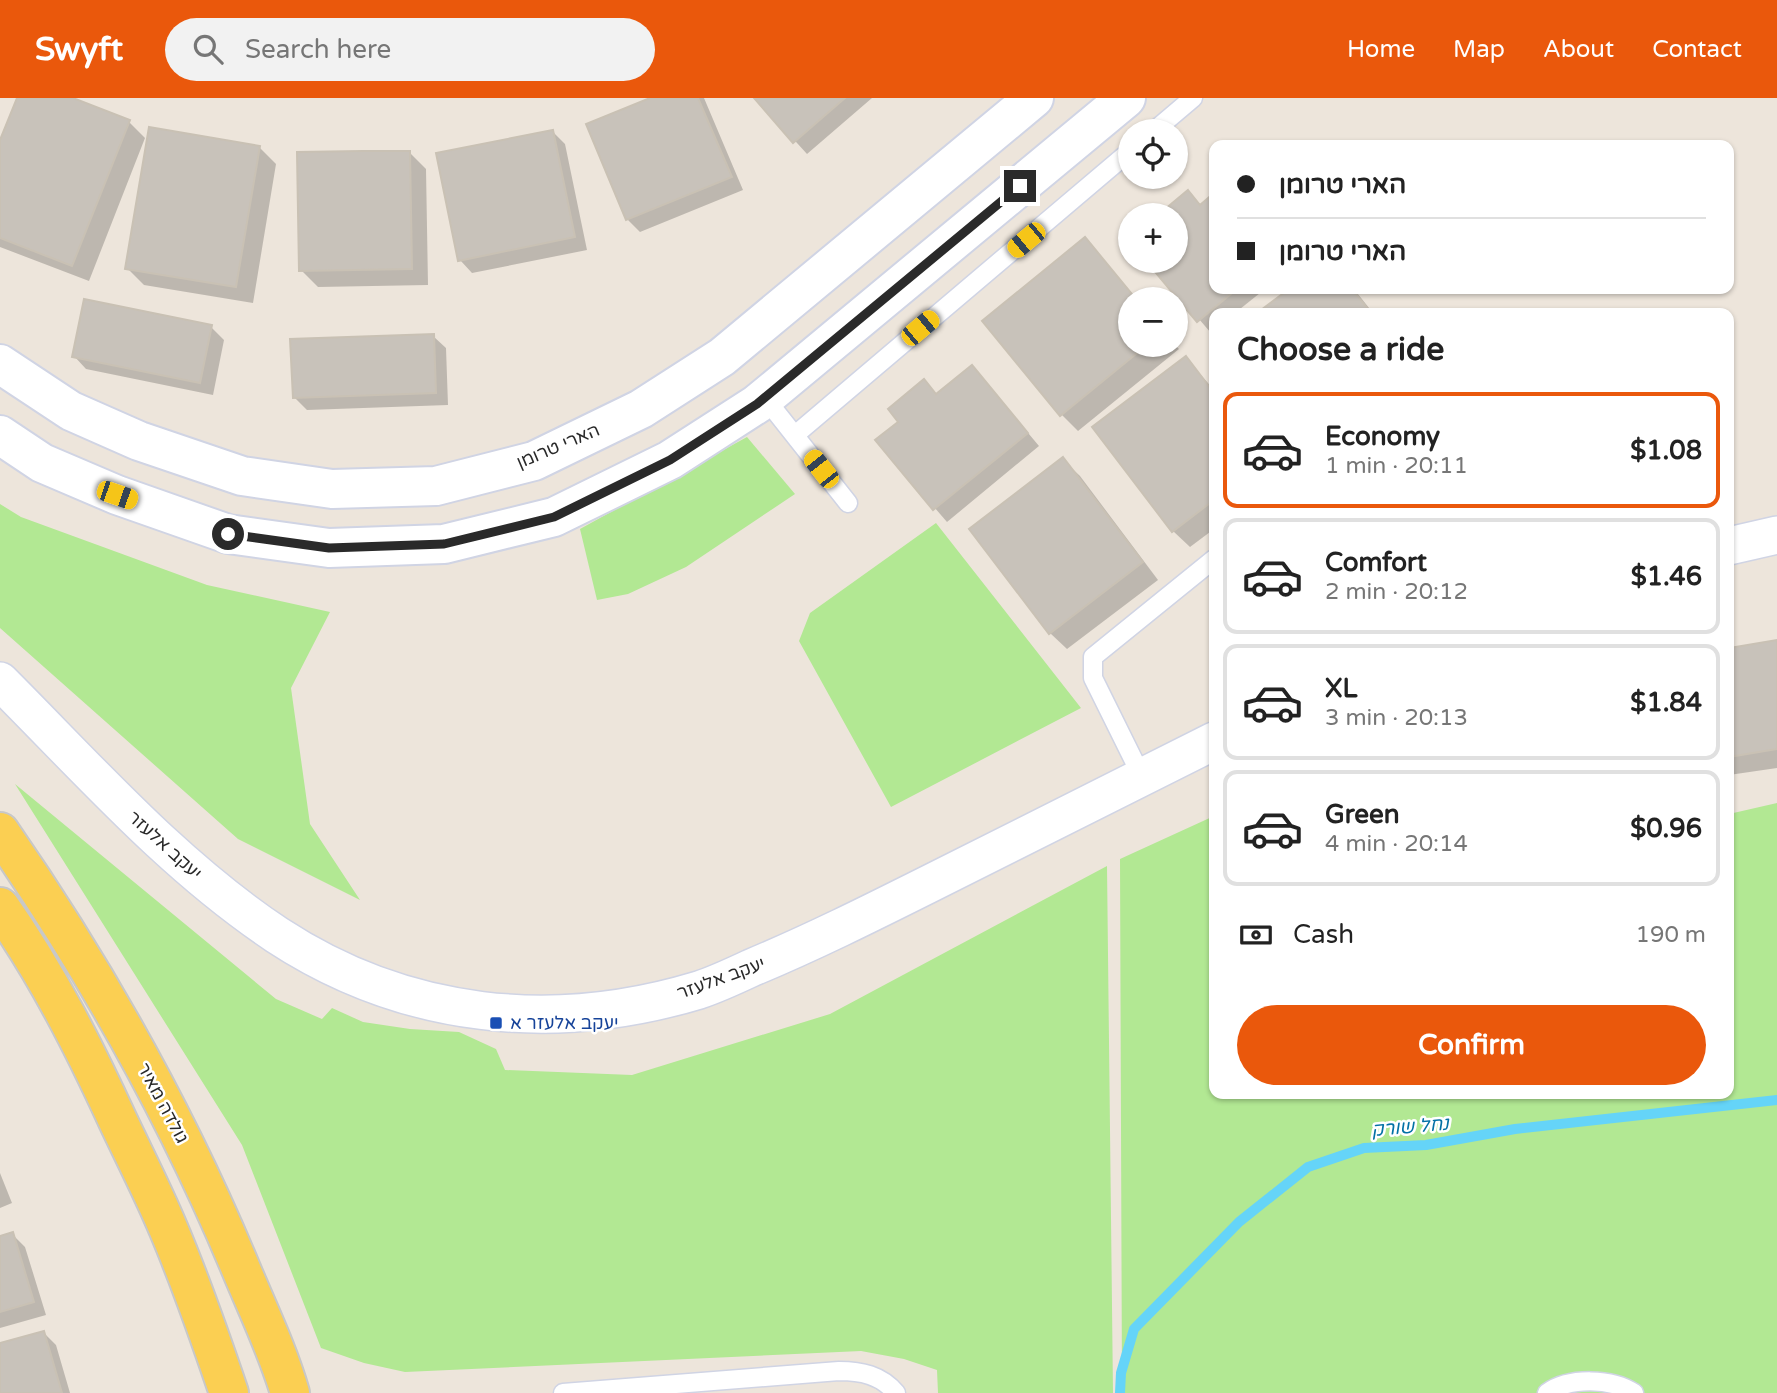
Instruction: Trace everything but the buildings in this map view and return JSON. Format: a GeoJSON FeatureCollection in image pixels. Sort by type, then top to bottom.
{"type":"FeatureCollection","features":[{"type":"Feature","properties":{"kind":"main road","name":"גולדה מאיר"},"geometry":{"type":"LineString","coordinates":[[0,832],[88,965],[159,1094],[212,1198],[295,1388]]}},
{"type":"Feature","properties":{"kind":"main road"},"geometry":{"type":"LineString","coordinates":[[0,907],[61,1006],[168,1227],[229,1393]]}},
{"type":"Feature","properties":{"kind":"street","name":"הארי טרומן"},"geometry":{"type":"LineString","coordinates":[[0,364],[71,411],[139,441],[242,476],[332,489],[436,486],[534,461],[641,409],[722,357],[1034,98]]}},
{"type":"Feature","properties":{"kind":"street"},"geometry":{"type":"LineString","coordinates":[[0,435],[42,463],[117,495],[228,534],[329,548],[444,544],[554,517],[670,460],[765,398],[1126,98]]}},
{"type":"Feature","properties":{"kind":"street"},"geometry":{"type":"LineString","coordinates":[[1734,545],[1777,535]]}},
{"type":"Feature","properties":{"kind":"street","name":"יעקב אלעזר"},"geometry":{"type":"LineString","coordinates":[[0,681],[159,842],[216,891],[280,937],[349,975],[426,1002],[509,1015],[601,1012],[700,990],[808,944],[1209,744]]}},
{"type":"Feature","properties":{"kind":"lane"},"geometry":{"type":"LineString","coordinates":[[1168,119],[1193,98]]}},
{"type":"Feature","properties":{"kind":"lane"},"geometry":{"type":"LineString","coordinates":[[794,435],[1118,161]]}},
{"type":"Feature","properties":{"kind":"lane"},"geometry":{"type":"LineString","coordinates":[[765,398],[848,503]]}},
{"type":"Feature","properties":{"kind":"lane"},"geometry":{"type":"LineString","coordinates":[[1142,777],[1093,678],[1093,657],[1209,563]]}},
{"type":"Feature","properties":{"kind":"lane"},"geometry":{"type":"LineString","coordinates":[[563,1393],[839,1371],[869,1374],[881,1379],[896,1393]]}},
{"type":"Feature","properties":{"kind":"lane"},"geometry":{"type":"LineString","coordinates":[[1547,1393],[1576,1382],[1605,1382],[1634,1393]]}},
{"type":"Feature","properties":{"kind":"green space"},"geometry":{"type":"Polygon","coordinates":[[[747,437],[795,494],[686,567],[628,594],[597,600],[580,529],[747,437]]]}},
{"type":"Feature","properties":{"kind":"green space"},"geometry":{"type":"Polygon","coordinates":[[[0,504],[21,517],[207,585],[330,612],[291,688],[310,824],[360,900],[238,839],[0,628],[0,504]]]}},
{"type":"Feature","properties":{"kind":"green space"},"geometry":{"type":"Polygon","coordinates":[[[936,523],[1081,708],[891,807],[799,641],[810,613],[936,523]]]}},
{"type":"Feature","properties":{"kind":"green space"},"geometry":{"type":"Polygon","coordinates":[[[15,784],[276,999],[322,1019],[332,1008],[363,1022],[459,1032],[496,1049],[505,1070],[632,1075],[830,1014],[1107,866],[1113,1393],[938,1393],[937,1370],[904,1359],[861,1351],[405,1372],[364,1363],[321,1348],[242,1145],[15,784]]]}},
{"type":"Feature","properties":{"kind":"green space"},"geometry":{"type":"Polygon","coordinates":[[[1777,803],[1777,1393],[1122,1393],[1120,859],[1209,818],[1209,1099],[1734,1099],[1734,813],[1777,803]]]}},
{"type":"Feature","properties":{"kind":"waterway","name":"נחל שורק"},"geometry":{"type":"LineString","coordinates":[[1120,1393],[1121,1373],[1134,1329],[1239,1222],[1308,1167],[1364,1148],[1426,1145],[1515,1129],[1777,1100]]}},
{"type":"Feature","properties":{"kind":"place","name":"יעקב אלעזר א"},"geometry":{"type":"Point","coordinates":[496,1023]}},
{"type":"Feature","properties":{"kind":"route"},"geometry":{"type":"LineString","coordinates":[[228,534],[329,548],[444,544],[554,517],[670,460],[757,404],[1020,186]]}}]}
